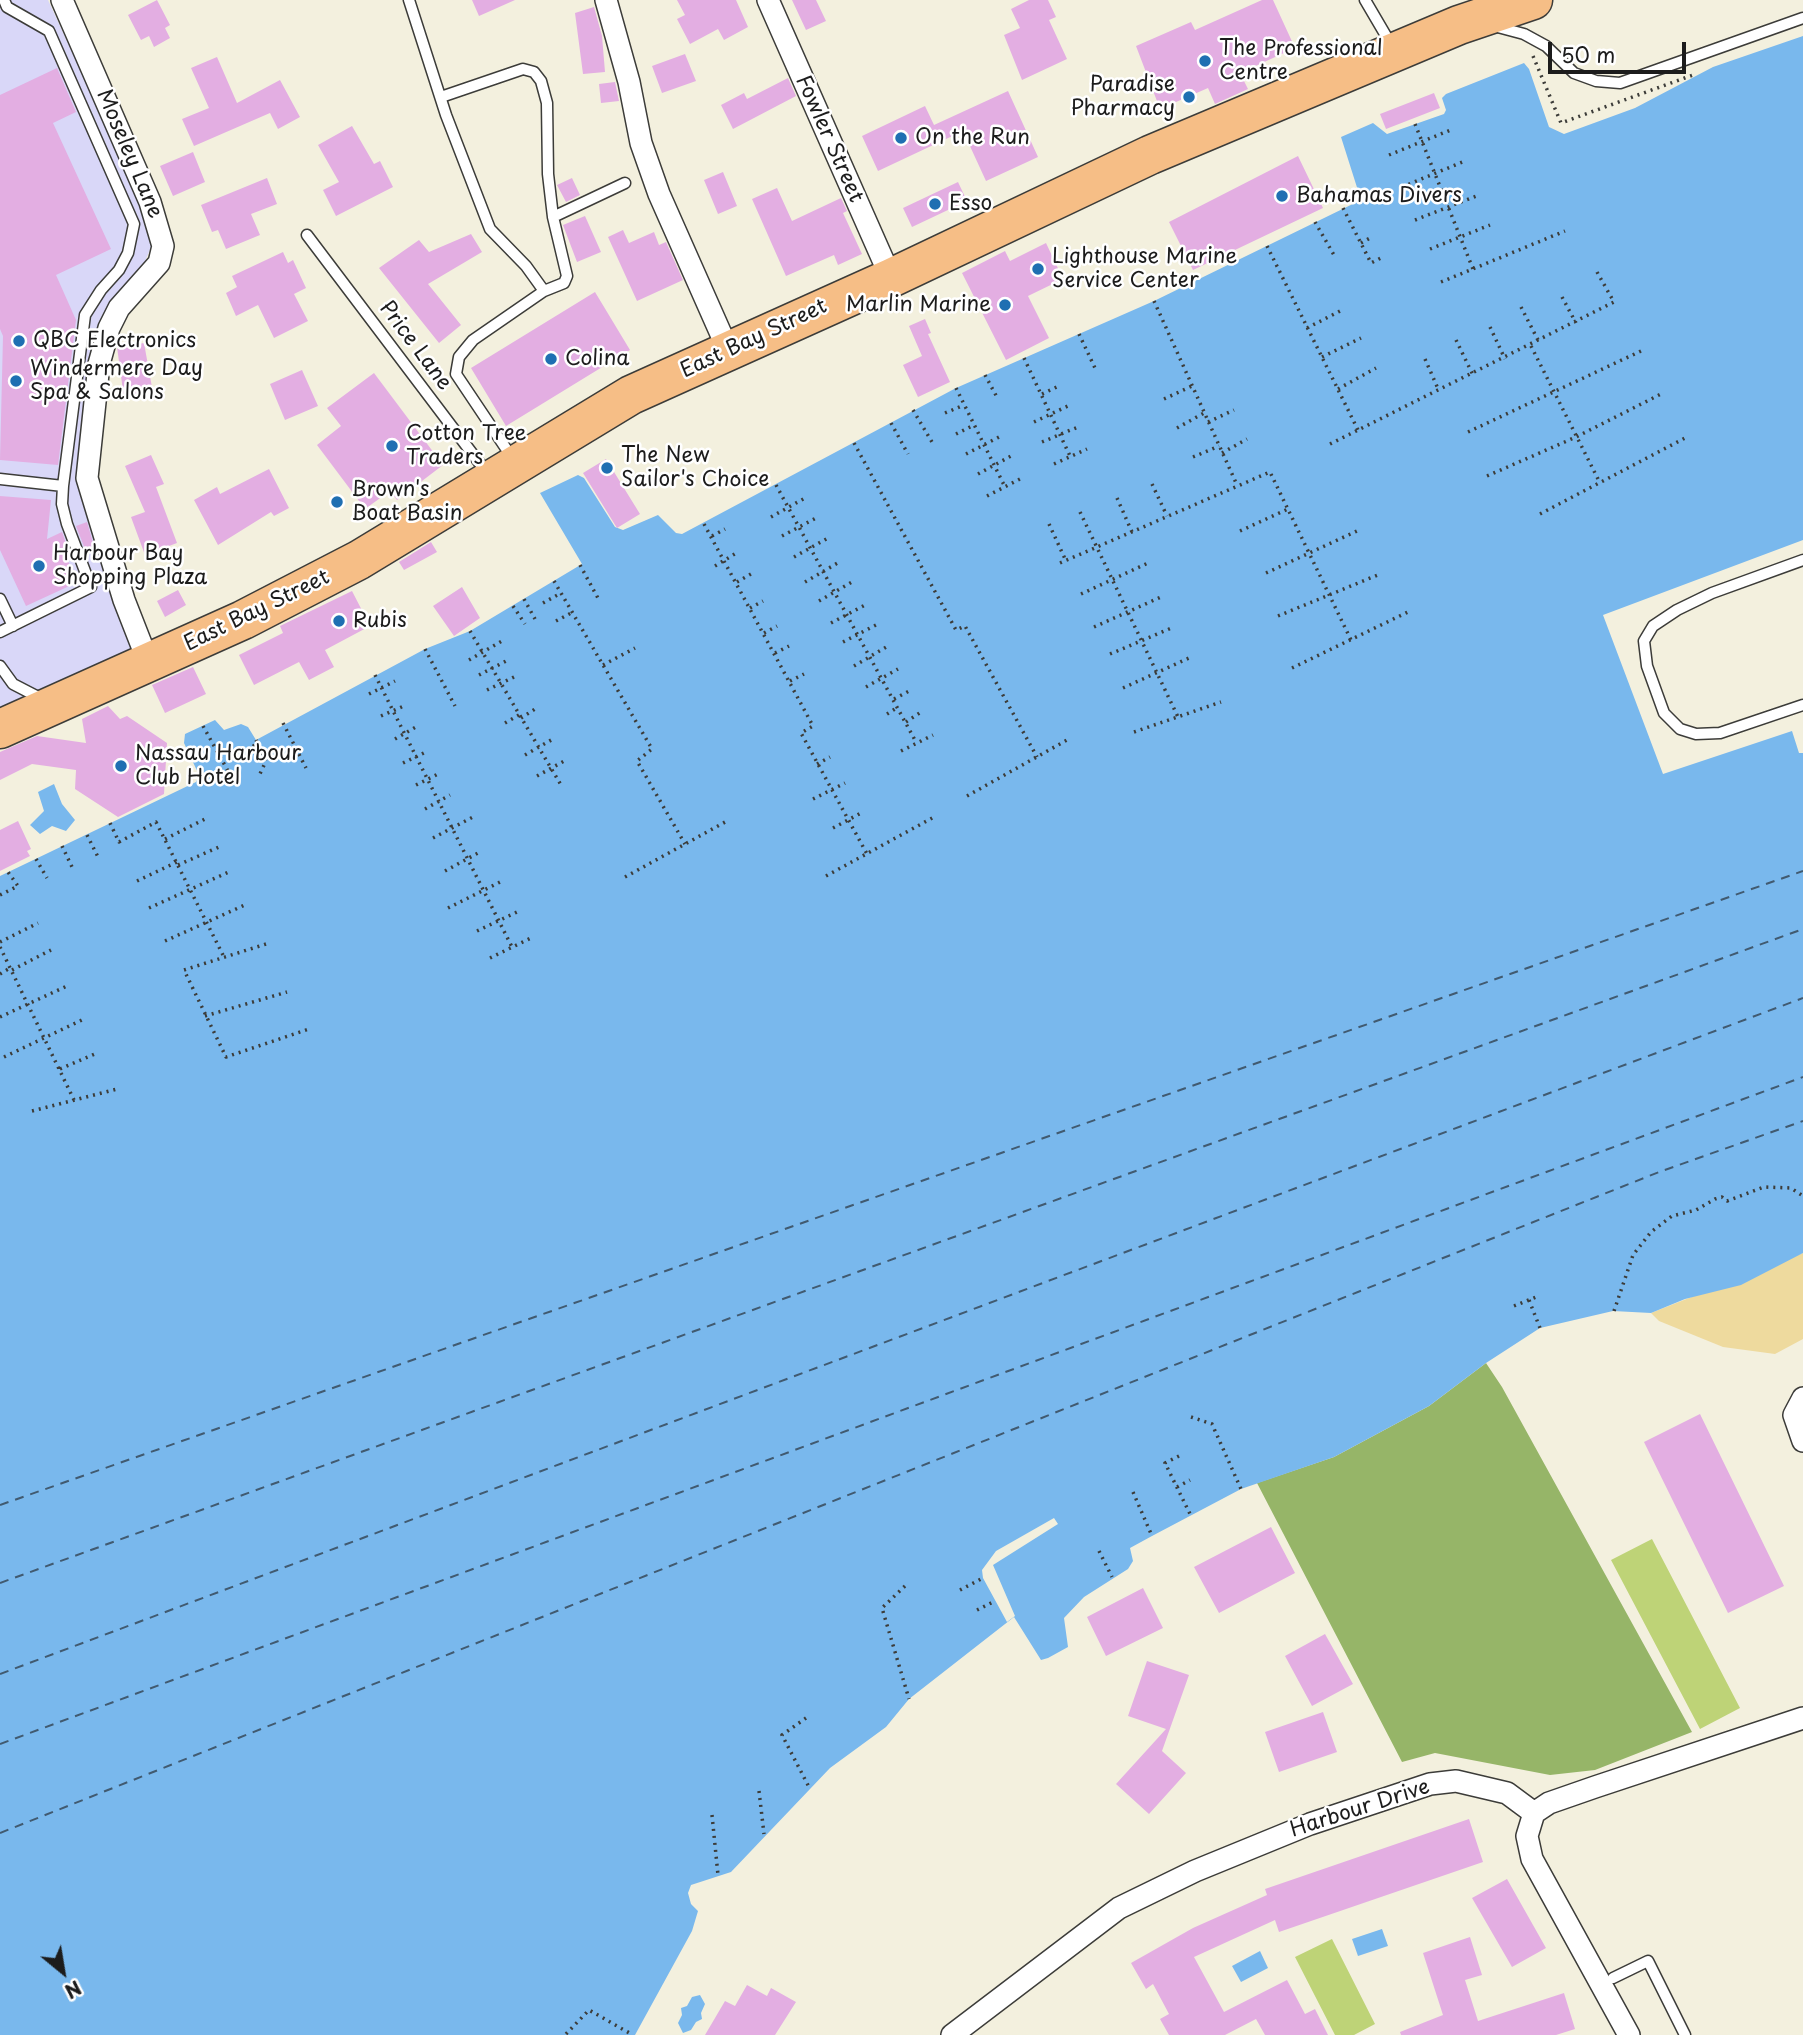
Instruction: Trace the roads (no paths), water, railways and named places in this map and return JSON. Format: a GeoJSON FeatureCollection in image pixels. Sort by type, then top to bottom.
{"type":"FeatureCollection","features":[{"type":"Feature","properties":{"kind":"highway","name":"East Bay Street"},"geometry":{"type":"LineString","coordinates":[[0,729],[149,664],[359,560],[631,395],[891,278],[1150,155],[1459,25],[1525,1]]}},
{"type":"Feature","properties":{"kind":"street","name":"Moseley Lane"},"geometry":{"type":"LineString","coordinates":[[62,0],[150,202],[160,228],[163,246],[159,262],[119,308],[109,328],[100,364],[87,478],[124,600],[149,664]]}},
{"type":"Feature","properties":{"kind":"street"},"geometry":{"type":"LineString","coordinates":[[606,0],[629,82],[641,143],[659,194],[729,352]]}},
{"type":"Feature","properties":{"kind":"street","name":"Fowler Street"},"geometry":{"type":"LineString","coordinates":[[768,0],[891,278]]}},
{"type":"Feature","properties":{"kind":"street"},"geometry":{"type":"LineString","coordinates":[[1803,1398],[1794,1415],[1803,1441]]}},
{"type":"Feature","properties":{"kind":"street"},"geometry":{"type":"LineString","coordinates":[[1629,2035],[1532,1859],[1527,1836],[1534,1813],[1549,1803],[1803,1718]]}},
{"type":"Feature","properties":{"kind":"street","name":"Harbour Drive"},"geometry":{"type":"LineString","coordinates":[[952,2035],[1119,1908],[1195,1871],[1310,1824],[1430,1784],[1456,1782],[1507,1793],[1534,1813]]}},
{"type":"Feature","properties":{"kind":"lane"},"geometry":{"type":"LineString","coordinates":[[409,0],[440,97],[490,229],[526,266],[544,291]]}},
{"type":"Feature","properties":{"kind":"lane"},"geometry":{"type":"LineString","coordinates":[[1365,0],[1395,52]]}},
{"type":"Feature","properties":{"kind":"lane"},"geometry":{"type":"LineString","coordinates":[[0,632],[91,587],[67,524],[62,503],[63,486],[85,315],[101,290],[119,270],[128,253],[134,224],[49,31],[4,6]]}},
{"type":"Feature","properties":{"kind":"lane"},"geometry":{"type":"LineString","coordinates":[[1459,25],[1500,26],[1524,34],[1546,47],[1574,73],[1596,81],[1620,83],[1803,18]]}},
{"type":"Feature","properties":{"kind":"lane"},"geometry":{"type":"LineString","coordinates":[[440,97],[523,69],[534,72],[541,81],[547,103],[548,174],[552,217],[567,276],[564,282],[544,291],[473,340],[459,357],[456,374],[504,472]]}},
{"type":"Feature","properties":{"kind":"lane"},"geometry":{"type":"LineString","coordinates":[[552,217],[625,183]]}},
{"type":"Feature","properties":{"kind":"lane","name":"Price Lane"},"geometry":{"type":"LineString","coordinates":[[307,235],[504,472]]}},
{"type":"Feature","properties":{"kind":"lane"},"geometry":{"type":"LineString","coordinates":[[0,479],[63,486]]}},
{"type":"Feature","properties":{"kind":"lane"},"geometry":{"type":"LineString","coordinates":[[1803,560],[1712,593],[1677,610],[1654,626],[1644,641],[1647,666],[1664,713],[1680,729],[1696,734],[1720,733],[1803,705]]}},
{"type":"Feature","properties":{"kind":"lane"},"geometry":{"type":"LineString","coordinates":[[0,599],[13,626]]}},
{"type":"Feature","properties":{"kind":"lane"},"geometry":{"type":"LineString","coordinates":[[0,666],[13,684],[23,691],[58,705]]}},
{"type":"Feature","properties":{"kind":"lane"},"geometry":{"type":"LineString","coordinates":[[1613,1978],[1648,1961],[1685,2035]]}},
{"type":"Feature","properties":{"kind":"water"},"geometry":{"type":"Polygon","coordinates":[[[1803,36],[1803,540],[1603,615],[1663,774],[1792,731],[1799,753],[1803,753],[1803,1253],[1741,1285],[1685,1299],[1651,1313],[1613,1311],[1540,1328],[1486,1363],[1429,1406],[1334,1457],[1241,1489],[1152,1536],[1130,1548],[1133,1561],[1128,1569],[1084,1597],[1064,1618],[1068,1647],[1048,1658],[1041,1660],[1014,1617],[909,1699],[886,1727],[830,1768],[731,1872],[691,1885],[688,1893],[691,1904],[698,1911],[692,1931],[635,2035],[0,2035],[0,876],[196,782],[199,775],[184,743],[185,734],[215,720],[224,730],[241,724],[248,727],[256,740],[425,649],[470,631],[582,564],[540,493],[578,475],[584,478],[615,527],[623,530],[658,515],[676,533],[682,534],[956,388],[1154,301],[1361,200],[1341,137],[1373,123],[1387,134],[1444,114],[1446,110],[1442,98],[1446,94],[1524,63],[1529,69],[1549,127],[1564,134],[1635,108],[1713,67],[1803,36]]]}},
{"type":"Feature","properties":{"kind":"water"},"geometry":{"type":"Polygon","coordinates":[[[54,784],[62,804],[75,820],[66,831],[52,826],[40,834],[30,825],[44,811],[38,792],[54,784]]]}},
{"type":"Feature","properties":{"kind":"water"},"geometry":{"type":"Polygon","coordinates":[[[1382,1929],[1388,1946],[1358,1956],[1352,1939],[1382,1929]]]}},
{"type":"Feature","properties":{"kind":"water"},"geometry":{"type":"Polygon","coordinates":[[[1260,1951],[1268,1968],[1241,1982],[1232,1966],[1260,1951]]]}},
{"type":"Feature","properties":{"kind":"water"},"geometry":{"type":"Polygon","coordinates":[[[700,1995],[705,2004],[701,2013],[702,2019],[696,2022],[691,2030],[683,2033],[678,2023],[682,2015],[681,2008],[687,2006],[692,1997],[700,1995]]]}},
{"type":"Feature","properties":{"kind":"place","name":"The Professional Centre"},"geometry":{"type":"Point","coordinates":[1205,61]}},
{"type":"Feature","properties":{"kind":"place","name":"Paradise Pharmacy"},"geometry":{"type":"Point","coordinates":[1189,97]}},
{"type":"Feature","properties":{"kind":"place","name":"On the Run"},"geometry":{"type":"Point","coordinates":[901,138]}},
{"type":"Feature","properties":{"kind":"place","name":"Bahamas Divers"},"geometry":{"type":"Point","coordinates":[1282,196]}},
{"type":"Feature","properties":{"kind":"place","name":"Esso"},"geometry":{"type":"Point","coordinates":[935,204]}},
{"type":"Feature","properties":{"kind":"place","name":"Lighthouse Marine Service Center"},"geometry":{"type":"Point","coordinates":[1038,269]}},
{"type":"Feature","properties":{"kind":"place","name":"Marlin Marine"},"geometry":{"type":"Point","coordinates":[1005,305]}},
{"type":"Feature","properties":{"kind":"place","name":"QBC Electronics"},"geometry":{"type":"Point","coordinates":[19,341]}},
{"type":"Feature","properties":{"kind":"place","name":"Colina"},"geometry":{"type":"Point","coordinates":[551,359]}},
{"type":"Feature","properties":{"kind":"place","name":"Windermere Day Spa & Salons"},"geometry":{"type":"Point","coordinates":[16,381]}},
{"type":"Feature","properties":{"kind":"place","name":"Cotton Tree Traders"},"geometry":{"type":"Point","coordinates":[392,446]}},
{"type":"Feature","properties":{"kind":"place","name":"The New Sailor's Choice"},"geometry":{"type":"Point","coordinates":[607,468]}},
{"type":"Feature","properties":{"kind":"place","name":"Brown's Boat Basin"},"geometry":{"type":"Point","coordinates":[337,502]}},
{"type":"Feature","properties":{"kind":"place","name":"Harbour Bay Shopping Plaza"},"geometry":{"type":"Point","coordinates":[39,566]}},
{"type":"Feature","properties":{"kind":"place","name":"Rubis"},"geometry":{"type":"Point","coordinates":[339,621]}},
{"type":"Feature","properties":{"kind":"place","name":"Nassau Harbour Club Hotel"},"geometry":{"type":"Point","coordinates":[121,766]}}]}
